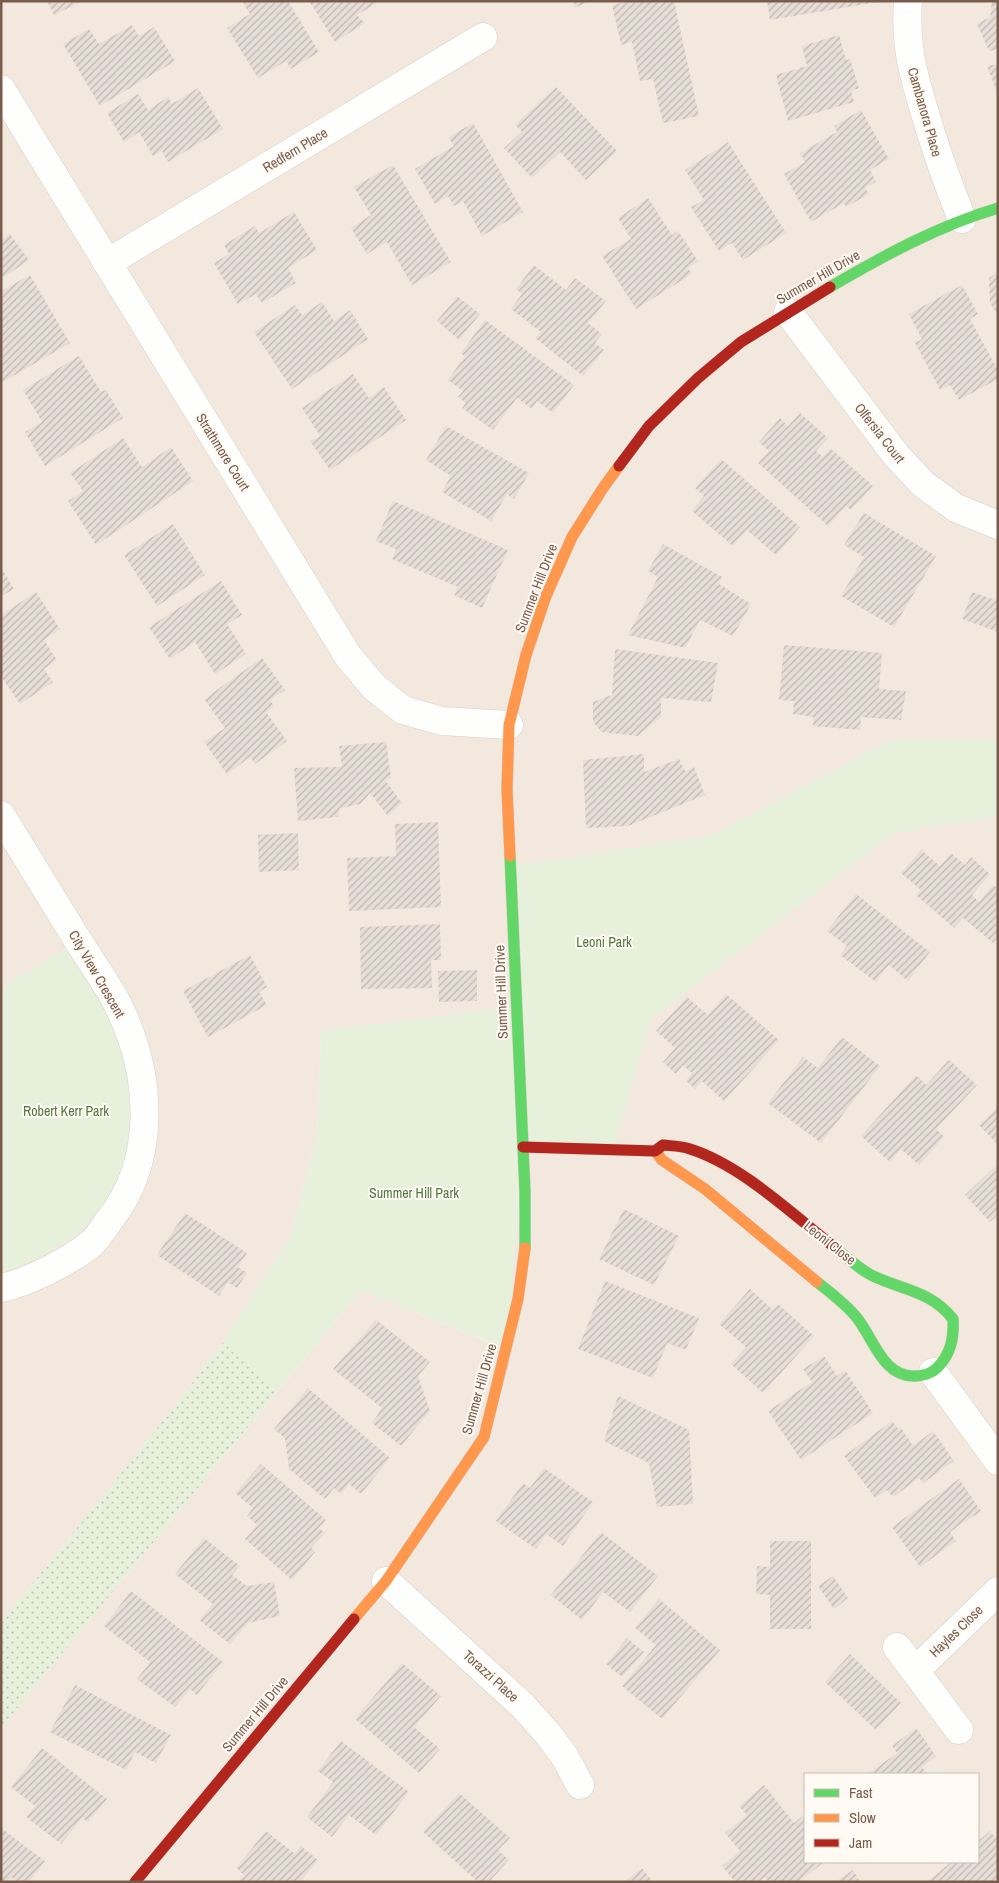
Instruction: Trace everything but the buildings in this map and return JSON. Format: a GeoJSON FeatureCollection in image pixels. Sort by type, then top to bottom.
{"type":"FeatureCollection","features":[{"type":"Feature","properties":{"kind":"street","name":"Cambanora Place"},"geometry":{"type":"LineString","coordinates":[[908,1],[906,26],[910,63],[939,163],[962,219]]}},
{"type":"Feature","properties":{"kind":"street","name":"Redfern Place"},"geometry":{"type":"LineString","coordinates":[[107,263],[484,37]]}},
{"type":"Feature","properties":{"kind":"street","name":"Strathmore Court"},"geometry":{"type":"LineString","coordinates":[[1,88],[348,656],[374,688],[403,710],[442,721],[509,725]]}},
{"type":"Feature","properties":{"kind":"street","name":"Summer Hill Drive"},"geometry":{"type":"LineString","coordinates":[[135,1882],[386,1581],[484,1437],[518,1299],[525,1249],[525,1192],[507,789],[509,725],[526,655],[546,596],[572,537],[603,488],[649,426],[698,378],[741,342],[880,258],[962,219],[998,208]]}},
{"type":"Feature","properties":{"kind":"street","name":"Olfersia Court"},"geometry":{"type":"LineString","coordinates":[[788,312],[896,455],[923,484],[956,508],[998,525]]}},
{"type":"Feature","properties":{"kind":"street","name":"City View Crescent"},"geometry":{"type":"LineString","coordinates":[[1,815],[118,1005],[136,1049],[144,1085],[145,1134],[137,1171],[120,1208],[92,1242],[54,1268],[14,1286],[1,1288]]}},
{"type":"Feature","properties":{"kind":"street","name":"Leoni Close"},"geometry":{"type":"LineString","coordinates":[[523,1147],[655,1152],[664,1145],[688,1148],[716,1159],[740,1173],[869,1274],[886,1282],[925,1295],[940,1304],[954,1318],[954,1336],[948,1355],[933,1372]]}},
{"type":"Feature","properties":{"kind":"street"},"geometry":{"type":"LineString","coordinates":[[655,1152],[662,1160],[704,1189],[843,1303],[858,1318],[880,1356],[895,1372],[913,1377],[933,1372],[998,1461]]}},
{"type":"Feature","properties":{"kind":"street","name":"Torazzi Place"},"geometry":{"type":"LineString","coordinates":[[386,1581],[523,1706],[565,1757],[580,1785]]}},
{"type":"Feature","properties":{"kind":"street","name":"Hayles Close"},"geometry":{"type":"LineString","coordinates":[[915,1671],[998,1591]]}},
{"type":"Feature","properties":{"kind":"street"},"geometry":{"type":"LineString","coordinates":[[897,1647],[959,1730]]}},
{"type":"Feature","properties":{"kind":"shaded area"},"geometry":{"type":"Polygon","coordinates":[[[1,1],[998,1],[998,1882],[1,1882],[1,1728],[361,1290],[506,1349],[321,1031],[317,1134],[291,1235],[223,1342],[177,1403],[1,1623],[1,1]]]}},
{"type":"Feature","properties":{"kind":"green space"},"geometry":{"type":"Polygon","coordinates":[[[891,740],[998,740],[998,816],[894,833],[651,1019],[613,1150],[523,1147],[507,1349],[361,1290],[276,1393],[223,1342],[291,1235],[317,1134],[321,1031],[517,1006],[511,866],[710,836],[891,740]]]}},
{"type":"Feature","properties":{"kind":"green space","name":"Robert Kerr Park"},"geometry":{"type":"Polygon","coordinates":[[[68,947],[113,1020],[125,1055],[132,1094],[131,1129],[124,1165],[107,1202],[77,1234],[41,1257],[1,1273],[1,988],[68,947]]]}},
{"type":"Feature","properties":{"kind":"green space"},"geometry":{"type":"Polygon","coordinates":[[[223,1342],[276,1393],[1,1728],[1,1623],[177,1403],[223,1342]]]}},
{"type":"Feature","properties":{"kind":"traffic: fast"},"geometry":{"type":"LineString","coordinates":[[830,287],[933,232],[998,208]]}},
{"type":"Feature","properties":{"kind":"traffic: fast"},"geometry":{"type":"LineString","coordinates":[[510,856],[525,1192],[525,1248]]}},
{"type":"Feature","properties":{"kind":"traffic: fast"},"geometry":{"type":"LineString","coordinates":[[817,1282],[853,1313],[880,1356],[895,1371],[905,1375],[924,1375],[935,1370],[946,1357],[952,1339],[953,1319],[944,1309],[925,1296],[871,1275],[833,1246]]}},
{"type":"Feature","properties":{"kind":"traffic: slow"},"geometry":{"type":"LineString","coordinates":[[510,856],[507,789],[509,725],[526,655],[546,596],[572,537],[619,466]]}},
{"type":"Feature","properties":{"kind":"traffic: slow"},"geometry":{"type":"LineString","coordinates":[[655,1151],[662,1160],[705,1189],[817,1282]]}},
{"type":"Feature","properties":{"kind":"traffic: slow"},"geometry":{"type":"LineString","coordinates":[[354,1619],[386,1581],[484,1437],[518,1299],[525,1248]]}},
{"type":"Feature","properties":{"kind":"traffic: jam"},"geometry":{"type":"LineString","coordinates":[[619,466],[649,426],[698,378],[741,342],[830,287]]}},
{"type":"Feature","properties":{"kind":"traffic: jam"},"geometry":{"type":"LineString","coordinates":[[523,1147],[655,1151],[663,1145],[687,1148],[709,1156],[747,1178],[833,1246]]}},
{"type":"Feature","properties":{"kind":"traffic: jam"},"geometry":{"type":"LineString","coordinates":[[135,1882],[354,1619]]}},
{"type":"Feature","properties":{"kind":"park label","name":"Leoni Park"},"geometry":{"type":"Point","coordinates":[604,942]}},
{"type":"Feature","properties":{"kind":"park label","name":"Summer Hill Park"},"geometry":{"type":"Point","coordinates":[414,1193]}}]}
